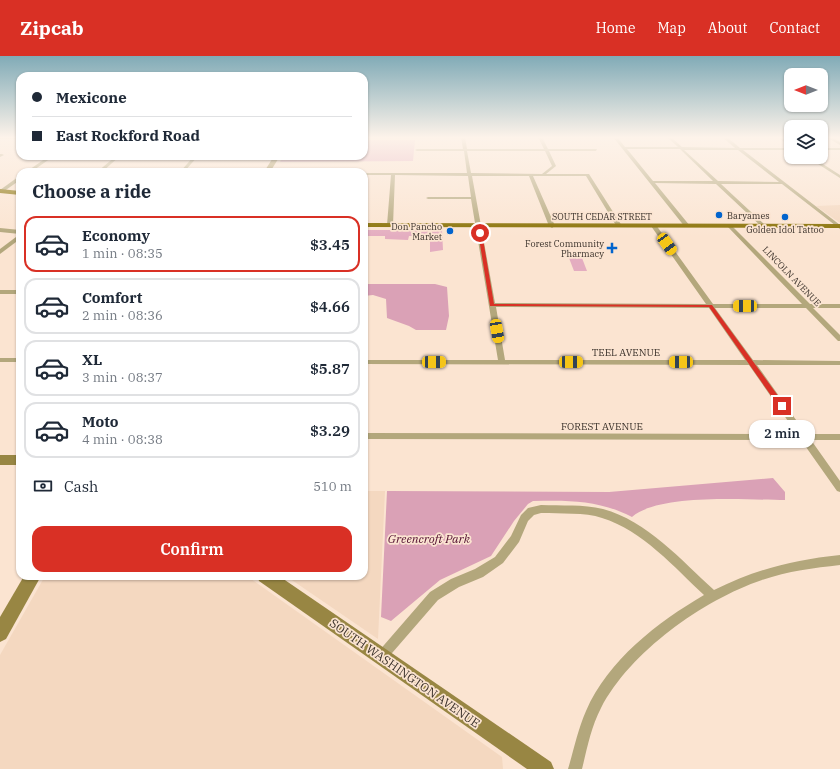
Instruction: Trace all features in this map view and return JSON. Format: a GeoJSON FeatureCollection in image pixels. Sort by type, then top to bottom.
{"type":"FeatureCollection","features":[{"type":"Feature","properties":{"kind":"main road"},"geometry":{"type":"LineString","coordinates":[[0,191],[16,193]]}},
{"type":"Feature","properties":{"kind":"main road","name":"SOUTH CEDAR STREET"},"geometry":{"type":"LineString","coordinates":[[368,225],[839,226]]}},
{"type":"Feature","properties":{"kind":"street"},"geometry":{"type":"LineString","coordinates":[[469,170],[502,362]]}},
{"type":"Feature","properties":{"kind":"street"},"geometry":{"type":"LineString","coordinates":[[541,174],[549,170]]}},
{"type":"Feature","properties":{"kind":"street"},"geometry":{"type":"LineString","coordinates":[[565,170],[577,174]]}},
{"type":"Feature","properties":{"kind":"street"},"geometry":{"type":"LineString","coordinates":[[642,170],[687,226]]}},
{"type":"Feature","properties":{"kind":"street"},"geometry":{"type":"LineString","coordinates":[[705,170],[763,226]]}},
{"type":"Feature","properties":{"kind":"street"},"geometry":{"type":"LineString","coordinates":[[766,170],[839,226]]}},
{"type":"Feature","properties":{"kind":"street"},"geometry":{"type":"LineString","coordinates":[[830,170],[840,177]]}},
{"type":"Feature","properties":{"kind":"street"},"geometry":{"type":"LineString","coordinates":[[368,174],[587,175],[619,226]]}},
{"type":"Feature","properties":{"kind":"street"},"geometry":{"type":"LineString","coordinates":[[390,225],[393,174]]}},
{"type":"Feature","properties":{"kind":"street"},"geometry":{"type":"LineString","coordinates":[[530,174],[552,226]]}},
{"type":"Feature","properties":{"kind":"street"},"geometry":{"type":"LineString","coordinates":[[0,191],[16,181]]}},
{"type":"Feature","properties":{"kind":"street"},"geometry":{"type":"LineString","coordinates":[[652,182],[782,183]]}},
{"type":"Feature","properties":{"kind":"street"},"geometry":{"type":"LineString","coordinates":[[428,198],[474,198]]}},
{"type":"Feature","properties":{"kind":"street"},"geometry":{"type":"LineString","coordinates":[[654,226],[840,488]]}},
{"type":"Feature","properties":{"kind":"street","name":"LINCOLN AVENUE"},"geometry":{"type":"LineString","coordinates":[[730,226],[840,338]]}},
{"type":"Feature","properties":{"kind":"street"},"geometry":{"type":"LineString","coordinates":[[0,230],[16,232]]}},
{"type":"Feature","properties":{"kind":"street"},"geometry":{"type":"LineString","coordinates":[[0,252],[16,239]]}},
{"type":"Feature","properties":{"kind":"street"},"geometry":{"type":"LineString","coordinates":[[0,292],[16,292]]}},
{"type":"Feature","properties":{"kind":"street"},"geometry":{"type":"LineString","coordinates":[[492,305],[840,306]]}},
{"type":"Feature","properties":{"kind":"street"},"geometry":{"type":"LineString","coordinates":[[0,360],[16,360]]}},
{"type":"Feature","properties":{"kind":"street","name":"TEEL AVENUE"},"geometry":{"type":"LineString","coordinates":[[368,362],[840,363]]}},
{"type":"Feature","properties":{"kind":"street","name":"FOREST AVENUE"},"geometry":{"type":"LineString","coordinates":[[368,436],[840,437]]}},
{"type":"Feature","properties":{"kind":"street"},"geometry":{"type":"LineString","coordinates":[[0,460],[16,460]]}},
{"type":"Feature","properties":{"kind":"street"},"geometry":{"type":"LineString","coordinates":[[382,656],[434,596],[455,583],[479,574],[499,560],[515,539],[524,518],[530,511],[541,509],[588,511],[602,513],[622,521],[652,540],[712,595]]}},
{"type":"Feature","properties":{"kind":"street"},"geometry":{"type":"LineString","coordinates":[[575,769],[591,714],[610,681],[631,657],[671,622],[712,595],[742,581],[784,568],[825,560],[840,560]]}},
{"type":"Feature","properties":{"kind":"street"},"geometry":{"type":"LineString","coordinates":[[0,633],[31,580]]}},
{"type":"Feature","properties":{"kind":"street","name":"SOUTH WASHINGTON AVENUE"},"geometry":{"type":"LineString","coordinates":[[272,580],[544,769]]}},
{"type":"Feature","properties":{"kind":"shaded area"},"geometry":{"type":"Polygon","coordinates":[[[840,205],[840,223],[816,206],[840,205]]]}},
{"type":"Feature","properties":{"kind":"shaded area"},"geometry":{"type":"Polygon","coordinates":[[[368,230],[442,230],[443,250],[430,252],[430,236],[409,236],[408,240],[385,239],[385,236],[368,236],[368,230]]]}},
{"type":"Feature","properties":{"kind":"shaded area"},"geometry":{"type":"Polygon","coordinates":[[[569,258],[582,258],[587,271],[574,271],[569,258]]]}},
{"type":"Feature","properties":{"kind":"shaded area"},"geometry":{"type":"Polygon","coordinates":[[[368,491],[385,491],[378,639],[292,580],[368,580],[368,491]]]}},
{"type":"Feature","properties":{"kind":"shaded area"},"geometry":{"type":"Polygon","coordinates":[[[43,580],[253,580],[502,757],[503,769],[0,769],[0,655],[43,580]]]}},
{"type":"Feature","properties":{"kind":"green space"},"geometry":{"type":"Polygon","coordinates":[[[368,284],[435,284],[447,287],[449,316],[446,330],[416,330],[387,318],[386,299],[373,295],[368,296],[368,284]]]}},
{"type":"Feature","properties":{"kind":"green space","name":"Greencroft Park"},"geometry":{"type":"Polygon","coordinates":[[[773,478],[785,492],[785,500],[727,499],[683,501],[662,504],[645,509],[632,517],[608,507],[584,502],[533,501],[528,504],[514,521],[491,556],[440,580],[391,621],[381,617],[387,491],[609,492],[773,478]]]}},
{"type":"Feature","properties":{"kind":"place","name":"Baryames"},"geometry":{"type":"Point","coordinates":[719,215]}},
{"type":"Feature","properties":{"kind":"place","name":"Golden Idol Tattoo"},"geometry":{"type":"Point","coordinates":[785,217]}},
{"type":"Feature","properties":{"kind":"place","name":"Don Pancho Market"},"geometry":{"type":"Point","coordinates":[450,231]}},
{"type":"Feature","properties":{"kind":"place","name":"Forest Community Pharmacy"},"geometry":{"type":"Point","coordinates":[612,248]}},
{"type":"Feature","properties":{"kind":"route"},"geometry":{"type":"LineString","coordinates":[[480,233],[492,305],[710,306],[782,406]]}}]}
